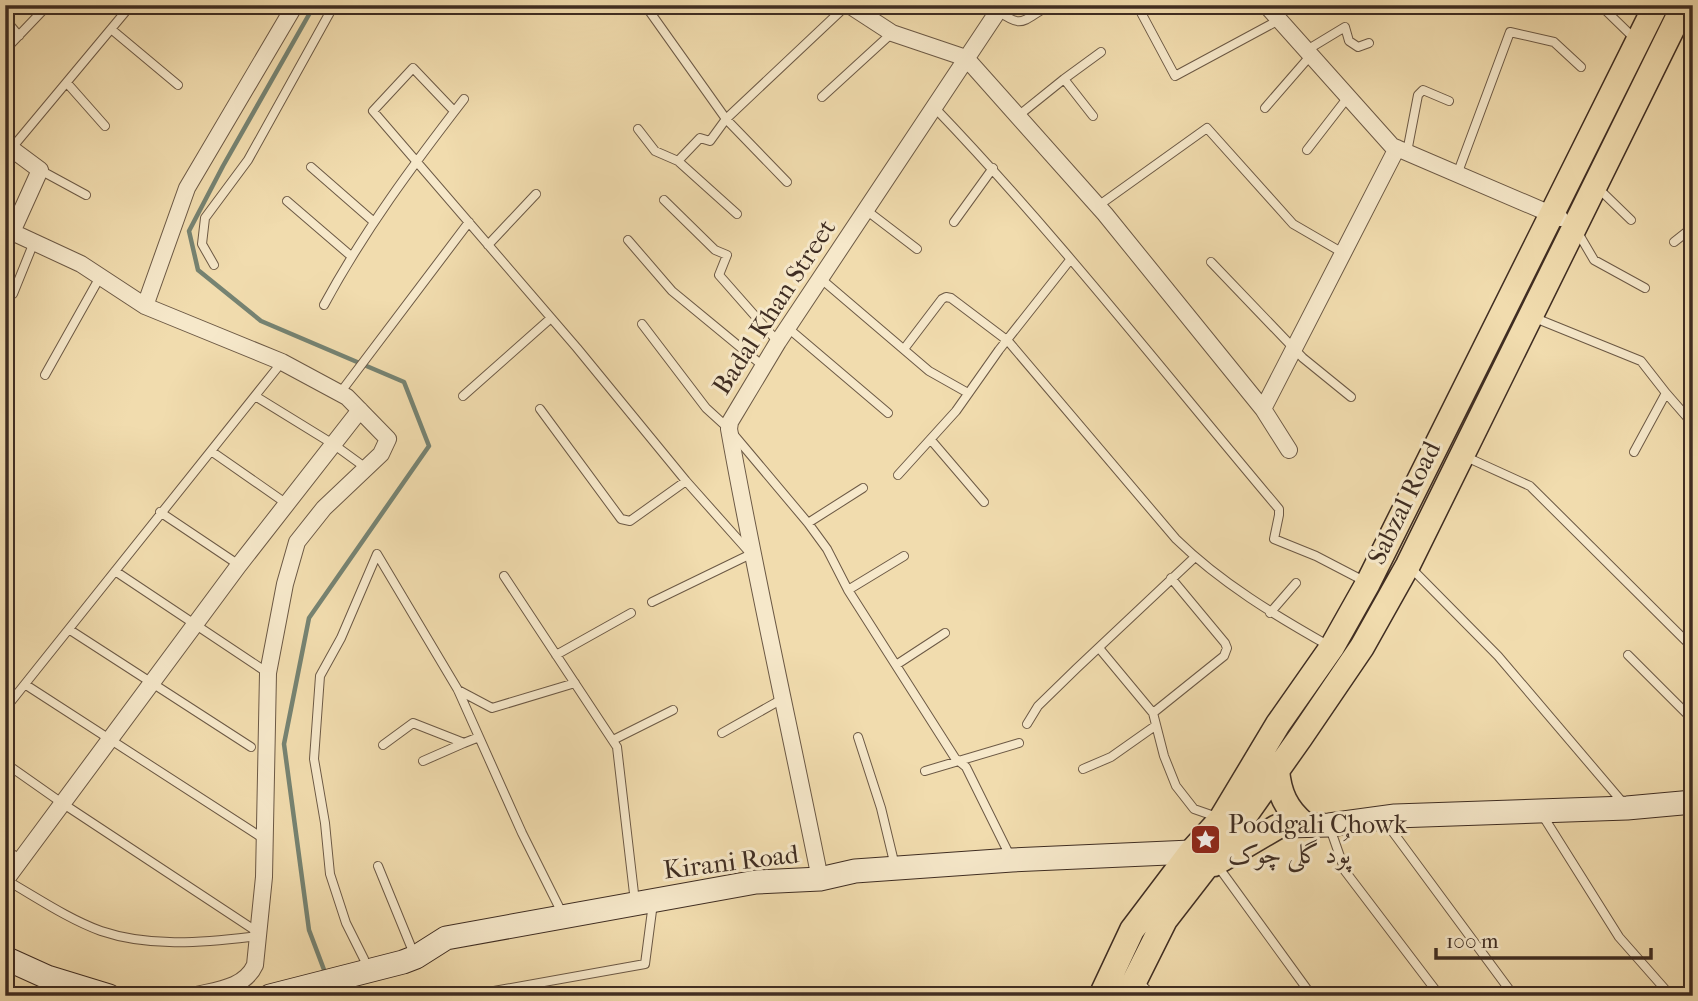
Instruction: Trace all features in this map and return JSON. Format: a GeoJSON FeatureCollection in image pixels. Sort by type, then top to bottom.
{"type":"FeatureCollection","features":[{"type":"Feature","properties":{"kind":"main road","name":"Sabzal Road"},"geometry":{"type":"LineString","coordinates":[[1131,987],[1165,920],[1229,823],[1278,724],[1332,647],[1368,583],[1656,5]]}},
{"type":"Feature","properties":{"kind":"main road","name":"Sabzal Road"},"geometry":{"type":"LineString","coordinates":[[1229,823],[1277,770],[1362,647],[1408,565],[1684,5]]}},
{"type":"Feature","properties":{"kind":"main road"},"geometry":{"type":"LineString","coordinates":[[1277,770],[1278,790],[1291,813],[1317,825]]}},
{"type":"Feature","properties":{"kind":"main road"},"geometry":{"type":"LineString","coordinates":[[1229,823],[1277,827],[1382,817],[1628,808],[1693,802]]}},
{"type":"Feature","properties":{"kind":"main road"},"geometry":{"type":"LineString","coordinates":[[1204,861],[1277,827]]}},
{"type":"Feature","properties":{"kind":"main road","name":"Kirani Road"},"geometry":{"type":"LineString","coordinates":[[270,996],[409,960],[446,937],[756,882],[820,879],[855,871],[1012,860],[1204,861]]}},
{"type":"Feature","properties":{"kind":"main road","name":"Sabzal Road"},"geometry":{"type":"LineString","coordinates":[[1101,996],[1132,930],[1204,861]]}},
{"type":"Feature","properties":{"kind":"main road"},"geometry":{"type":"LineString","coordinates":[[5,958],[47,976],[109,996]]}},
{"type":"Feature","properties":{"kind":"street"},"geometry":{"type":"LineString","coordinates":[[145,306],[187,188],[295,5]]}},
{"type":"Feature","properties":{"kind":"street"},"geometry":{"type":"LineString","coordinates":[[848,5],[892,33],[966,58],[1098,206],[1263,409],[1289,450]]}},
{"type":"Feature","properties":{"kind":"street"},"geometry":{"type":"LineString","coordinates":[[1267,6],[1392,146],[1458,172],[1574,225]]}},
{"type":"Feature","properties":{"kind":"street","name":"Badal Khan Street"},"geometry":{"type":"LineString","coordinates":[[820,879],[784,698],[751,554],[730,422],[778,342],[1000,8]]}},
{"type":"Feature","properties":{"kind":"street"},"geometry":{"type":"LineString","coordinates":[[8,146],[40,170],[12,232],[81,264],[145,306],[344,388],[347,397],[388,439],[381,454],[324,508],[297,542],[285,584],[268,673],[264,839],[255,935],[255,965],[242,983],[192,996]]}},
{"type":"Feature","properties":{"kind":"street"},"geometry":{"type":"LineString","coordinates":[[1263,409],[1343,253],[1402,150]]}},
{"type":"Feature","properties":{"kind":"street"},"geometry":{"type":"LineString","coordinates":[[6,880],[239,565],[360,410]]}},
{"type":"Feature","properties":{"kind":"lane"},"geometry":{"type":"LineString","coordinates":[[5,50],[48,5]]}},
{"type":"Feature","properties":{"kind":"lane"},"geometry":{"type":"LineString","coordinates":[[8,146],[66,83],[131,5]]}},
{"type":"Feature","properties":{"kind":"lane"},"geometry":{"type":"LineString","coordinates":[[214,265],[202,244],[205,218],[248,160],[334,5]]}},
{"type":"Feature","properties":{"kind":"lane"},"geometry":{"type":"LineString","coordinates":[[645,5],[726,119],[787,182]]}},
{"type":"Feature","properties":{"kind":"lane"},"geometry":{"type":"LineString","coordinates":[[678,161],[700,138],[710,141],[726,119],[848,5]]}},
{"type":"Feature","properties":{"kind":"lane"},"geometry":{"type":"LineString","coordinates":[[1137,5],[1175,76],[1279,20]]}},
{"type":"Feature","properties":{"kind":"lane"},"geometry":{"type":"LineString","coordinates":[[1600,5],[1638,42]]}},
{"type":"Feature","properties":{"kind":"lane"},"geometry":{"type":"LineString","coordinates":[[1000,8],[1013,22],[1019,23],[1045,8]]}},
{"type":"Feature","properties":{"kind":"lane"},"geometry":{"type":"LineString","coordinates":[[5,19],[19,36]]}},
{"type":"Feature","properties":{"kind":"lane"},"geometry":{"type":"LineString","coordinates":[[1265,107],[1309,53],[1345,27],[1349,41],[1358,47],[1369,43]]}},
{"type":"Feature","properties":{"kind":"lane"},"geometry":{"type":"LineString","coordinates":[[111,29],[178,85]]}},
{"type":"Feature","properties":{"kind":"lane"},"geometry":{"type":"LineString","coordinates":[[1458,172],[1510,32],[1554,43],[1581,67]]}},
{"type":"Feature","properties":{"kind":"lane"},"geometry":{"type":"LineString","coordinates":[[822,97],[892,33]]}},
{"type":"Feature","properties":{"kind":"lane"},"geometry":{"type":"LineString","coordinates":[[1017,117],[1101,52]]}},
{"type":"Feature","properties":{"kind":"lane"},"geometry":{"type":"LineString","coordinates":[[454,111],[413,68],[373,111],[751,554],[652,602]]}},
{"type":"Feature","properties":{"kind":"lane"},"geometry":{"type":"LineString","coordinates":[[1064,79],[1093,116]]}},
{"type":"Feature","properties":{"kind":"lane"},"geometry":{"type":"LineString","coordinates":[[66,83],[105,125]]}},
{"type":"Feature","properties":{"kind":"lane"},"geometry":{"type":"LineString","coordinates":[[1402,150],[1418,95],[1423,90],[1450,102]]}},
{"type":"Feature","properties":{"kind":"lane"},"geometry":{"type":"LineString","coordinates":[[1307,150],[1348,97]]}},
{"type":"Feature","properties":{"kind":"lane"},"geometry":{"type":"LineString","coordinates":[[324,305],[351,256],[374,222],[464,99]]}},
{"type":"Feature","properties":{"kind":"lane"},"geometry":{"type":"LineString","coordinates":[[934,107],[993,168],[1279,509],[1274,539],[1316,555],[1368,583]]}},
{"type":"Feature","properties":{"kind":"lane"},"geometry":{"type":"LineString","coordinates":[[1098,206],[1208,128],[1293,223],[1343,253]]}},
{"type":"Feature","properties":{"kind":"lane"},"geometry":{"type":"LineString","coordinates":[[638,129],[655,151],[678,161],[737,214]]}},
{"type":"Feature","properties":{"kind":"lane"},"geometry":{"type":"LineString","coordinates":[[311,167],[374,222]]}},
{"type":"Feature","properties":{"kind":"lane"},"geometry":{"type":"LineString","coordinates":[[954,222],[993,168]]}},
{"type":"Feature","properties":{"kind":"lane"},"geometry":{"type":"LineString","coordinates":[[40,170],[86,195]]}},
{"type":"Feature","properties":{"kind":"lane"},"geometry":{"type":"LineString","coordinates":[[1594,185],[1631,220]]}},
{"type":"Feature","properties":{"kind":"lane"},"geometry":{"type":"LineString","coordinates":[[488,245],[536,194]]}},
{"type":"Feature","properties":{"kind":"lane"},"geometry":{"type":"LineString","coordinates":[[664,200],[715,250],[727,255],[719,275],[778,342]]}},
{"type":"Feature","properties":{"kind":"lane"},"geometry":{"type":"LineString","coordinates":[[287,201],[351,256]]}},
{"type":"Feature","properties":{"kind":"lane"},"geometry":{"type":"LineString","coordinates":[[866,210],[917,250]]}},
{"type":"Feature","properties":{"kind":"lane"},"geometry":{"type":"LineString","coordinates":[[344,388],[468,222]]}},
{"type":"Feature","properties":{"kind":"lane"},"geometry":{"type":"LineString","coordinates":[[1574,225],[1594,260],[1645,288]]}},
{"type":"Feature","properties":{"kind":"lane"},"geometry":{"type":"LineString","coordinates":[[1674,242],[1693,227]]}},
{"type":"Feature","properties":{"kind":"lane"},"geometry":{"type":"LineString","coordinates":[[628,240],[672,291],[763,366]]}},
{"type":"Feature","properties":{"kind":"lane"},"geometry":{"type":"LineString","coordinates":[[5,295],[13,293],[34,242]]}},
{"type":"Feature","properties":{"kind":"lane"},"geometry":{"type":"LineString","coordinates":[[898,475],[931,440],[1070,260]]}},
{"type":"Feature","properties":{"kind":"lane"},"geometry":{"type":"LineString","coordinates":[[1211,262],[1303,358],[1351,397]]}},
{"type":"Feature","properties":{"kind":"lane"},"geometry":{"type":"LineString","coordinates":[[45,375],[100,277]]}},
{"type":"Feature","properties":{"kind":"lane"},"geometry":{"type":"LineString","coordinates":[[821,278],[929,371],[968,393]]}},
{"type":"Feature","properties":{"kind":"lane"},"geometry":{"type":"LineString","coordinates":[[904,349],[946,297],[1008,341],[1176,539],[1195,557],[1270,613],[1332,647]]}},
{"type":"Feature","properties":{"kind":"lane"},"geometry":{"type":"LineString","coordinates":[[1530,316],[1641,362],[1693,424]]}},
{"type":"Feature","properties":{"kind":"lane"},"geometry":{"type":"LineString","coordinates":[[463,396],[551,318]]}},
{"type":"Feature","properties":{"kind":"lane"},"geometry":{"type":"LineString","coordinates":[[642,324],[706,408],[729,429],[827,549],[848,590],[966,767],[1012,860]]}},
{"type":"Feature","properties":{"kind":"lane"},"geometry":{"type":"LineString","coordinates":[[788,328],[888,413]]}},
{"type":"Feature","properties":{"kind":"lane"},"geometry":{"type":"LineString","coordinates":[[5,709],[282,362]]}},
{"type":"Feature","properties":{"kind":"lane"},"geometry":{"type":"LineString","coordinates":[[1634,452],[1665,393]]}},
{"type":"Feature","properties":{"kind":"lane"},"geometry":{"type":"LineString","coordinates":[[256,396],[366,468]]}},
{"type":"Feature","properties":{"kind":"lane"},"geometry":{"type":"LineString","coordinates":[[540,409],[621,519],[630,521],[686,481]]}},
{"type":"Feature","properties":{"kind":"lane"},"geometry":{"type":"LineString","coordinates":[[931,440],[984,502]]}},
{"type":"Feature","properties":{"kind":"lane"},"geometry":{"type":"LineString","coordinates":[[211,451],[287,504]]}},
{"type":"Feature","properties":{"kind":"lane"},"geometry":{"type":"LineString","coordinates":[[1461,455],[1530,486],[1693,648]]}},
{"type":"Feature","properties":{"kind":"lane"},"geometry":{"type":"LineString","coordinates":[[808,523],[863,488]]}},
{"type":"Feature","properties":{"kind":"lane"},"geometry":{"type":"LineString","coordinates":[[160,512],[239,565]]}},
{"type":"Feature","properties":{"kind":"lane"},"geometry":{"type":"LineString","coordinates":[[363,959],[346,923],[330,874],[314,759],[320,676],[341,638],[377,554],[458,690],[522,833],[564,916]]}},
{"type":"Feature","properties":{"kind":"lane"},"geometry":{"type":"LineString","coordinates":[[848,590],[904,556]]}},
{"type":"Feature","properties":{"kind":"lane"},"geometry":{"type":"LineString","coordinates":[[1027,724],[1038,706],[1195,557]]}},
{"type":"Feature","properties":{"kind":"lane"},"geometry":{"type":"LineString","coordinates":[[1408,565],[1498,656],[1628,808]]}},
{"type":"Feature","properties":{"kind":"lane"},"geometry":{"type":"LineString","coordinates":[[115,571],[268,673]]}},
{"type":"Feature","properties":{"kind":"lane"},"geometry":{"type":"LineString","coordinates":[[466,996],[645,964],[645,902],[617,747],[504,576]]}},
{"type":"Feature","properties":{"kind":"lane"},"geometry":{"type":"LineString","coordinates":[[1153,713],[1224,656],[1227,648],[1171,578]]}},
{"type":"Feature","properties":{"kind":"lane"},"geometry":{"type":"LineString","coordinates":[[1270,613],[1296,583]]}},
{"type":"Feature","properties":{"kind":"lane"},"geometry":{"type":"LineString","coordinates":[[556,655],[631,613]]}},
{"type":"Feature","properties":{"kind":"lane"},"geometry":{"type":"LineString","coordinates":[[70,630],[251,747]]}},
{"type":"Feature","properties":{"kind":"lane"},"geometry":{"type":"LineString","coordinates":[[896,665],[945,633]]}},
{"type":"Feature","properties":{"kind":"lane"},"geometry":{"type":"LineString","coordinates":[[1099,648],[1153,713],[1155,726],[1177,786],[1194,809],[1229,823]]}},
{"type":"Feature","properties":{"kind":"lane"},"geometry":{"type":"LineString","coordinates":[[1628,655],[1693,720]]}},
{"type":"Feature","properties":{"kind":"lane"},"geometry":{"type":"LineString","coordinates":[[458,690],[492,708],[575,683]]}},
{"type":"Feature","properties":{"kind":"lane"},"geometry":{"type":"LineString","coordinates":[[26,685],[264,839]]}},
{"type":"Feature","properties":{"kind":"lane"},"geometry":{"type":"LineString","coordinates":[[722,733],[784,698]]}},
{"type":"Feature","properties":{"kind":"lane"},"geometry":{"type":"LineString","coordinates":[[613,740],[673,710]]}},
{"type":"Feature","properties":{"kind":"lane"},"geometry":{"type":"LineString","coordinates":[[383,745],[413,723],[464,743]]}},
{"type":"Feature","properties":{"kind":"lane"},"geometry":{"type":"LineString","coordinates":[[1083,769],[1111,757],[1155,726]]}},
{"type":"Feature","properties":{"kind":"lane"},"geometry":{"type":"LineString","coordinates":[[423,761],[479,737]]}},
{"type":"Feature","properties":{"kind":"lane"},"geometry":{"type":"LineString","coordinates":[[858,737],[881,808],[895,868]]}},
{"type":"Feature","properties":{"kind":"lane"},"geometry":{"type":"LineString","coordinates":[[925,771],[1019,743]]}},
{"type":"Feature","properties":{"kind":"lane"},"geometry":{"type":"LineString","coordinates":[[5,763],[255,935]]}},
{"type":"Feature","properties":{"kind":"lane"},"geometry":{"type":"LineString","coordinates":[[1539,810],[1619,937],[1671,996]]}},
{"type":"Feature","properties":{"kind":"lane"},"geometry":{"type":"LineString","coordinates":[[1382,817],[1514,996]]}},
{"type":"Feature","properties":{"kind":"lane"},"geometry":{"type":"LineString","coordinates":[[1317,825],[1345,871],[1440,996]]}},
{"type":"Feature","properties":{"kind":"lane"},"geometry":{"type":"LineString","coordinates":[[5,849],[21,860]]}},
{"type":"Feature","properties":{"kind":"lane"},"geometry":{"type":"LineString","coordinates":[[1204,861],[1229,885],[1312,996]]}},
{"type":"Feature","properties":{"kind":"lane"},"geometry":{"type":"LineString","coordinates":[[378,866],[409,960]]}},
{"type":"Feature","properties":{"kind":"lane"},"geometry":{"type":"LineString","coordinates":[[6,880],[97,930],[121,937],[194,944],[255,935]]}},
{"type":"Feature","properties":{"kind":"lane"},"geometry":{"type":"LineString","coordinates":[[1131,987],[1153,996]]}},
{"type":"Feature","properties":{"kind":"waterway"},"geometry":{"type":"LineString","coordinates":[[312,5],[189,231],[198,270],[261,321],[404,382],[429,446],[309,618],[284,744],[309,930],[326,975]]}},
{"type":"Feature","properties":{"kind":"place","name":"Poodgali Chowk پُود گلی چوک"},"geometry":{"type":"Point","coordinates":[1205,839]}}]}
